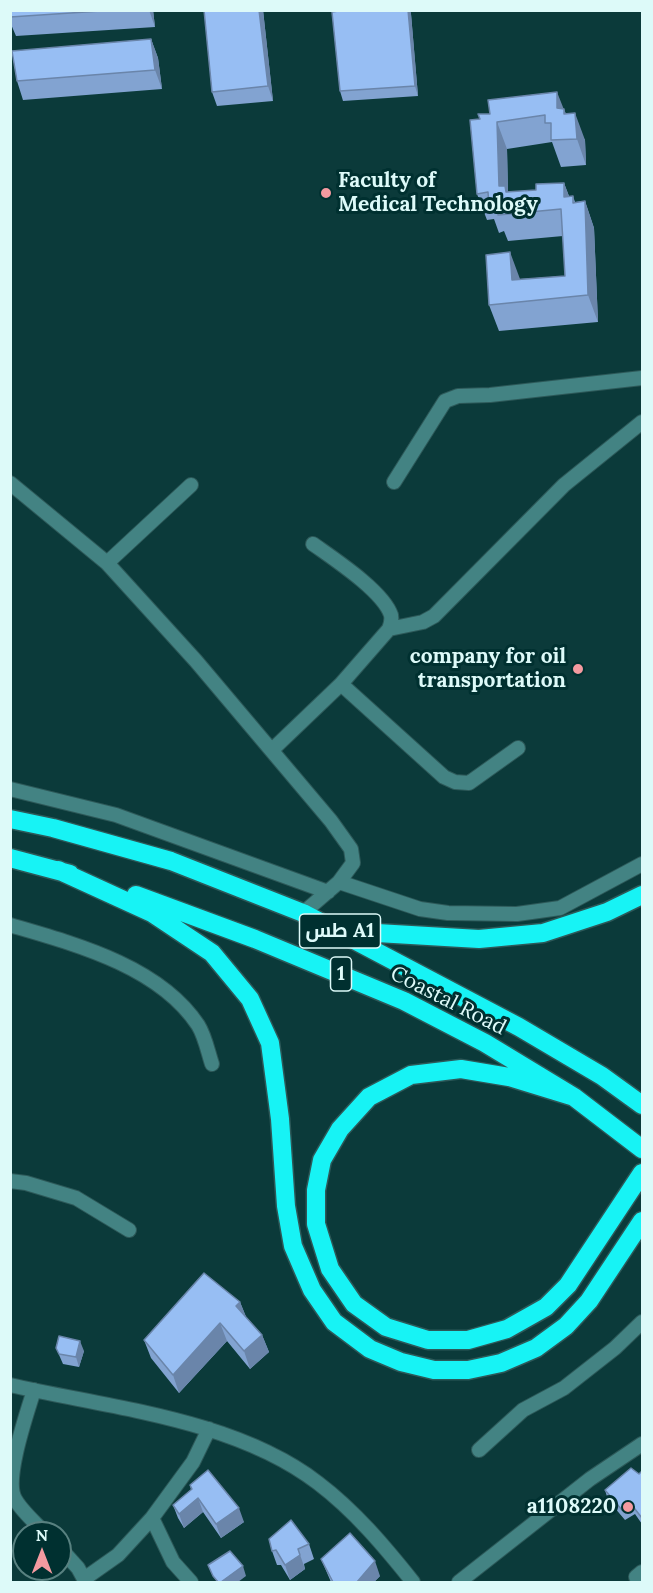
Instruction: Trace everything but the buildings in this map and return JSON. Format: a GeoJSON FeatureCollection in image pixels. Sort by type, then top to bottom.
{"type":"FeatureCollection","features":[{"type":"Feature","properties":{"kind":"highway","name":"Coastal Road"},"geometry":{"type":"LineString","coordinates":[[10,819],[53,828],[171,861],[303,913],[519,1027],[602,1076],[642,1105]]}},
{"type":"Feature","properties":{"kind":"highway","name":"Coastal Road"},"geometry":{"type":"LineString","coordinates":[[10,858],[58,870],[177,909],[404,1001],[485,1043],[574,1096],[642,1149]]}},
{"type":"Feature","properties":{"kind":"highway"},"geometry":{"type":"LineString","coordinates":[[58,870],[152,913],[213,953],[250,999],[270,1043],[292,1246],[312,1290],[334,1322],[370,1349],[401,1362],[434,1370],[468,1370],[501,1364],[536,1348],[566,1326],[589,1301],[642,1221]]}},
{"type":"Feature","properties":{"kind":"highway"},"geometry":{"type":"LineString","coordinates":[[340,931],[479,939],[543,933],[607,912],[642,895]]}},
{"type":"Feature","properties":{"kind":"highway"},"geometry":{"type":"LineString","coordinates":[[574,1096],[509,1077],[461,1069],[411,1075],[369,1097],[340,1129],[322,1160],[316,1190],[316,1224],[330,1269],[354,1304],[386,1327],[428,1340],[468,1340],[507,1329],[546,1307],[568,1285],[642,1173]]}},
{"type":"Feature","properties":{"kind":"street"},"geometry":{"type":"LineString","coordinates":[[394,482],[445,401],[458,396],[490,395],[642,378]]}},
{"type":"Feature","properties":{"kind":"street"},"geometry":{"type":"LineString","coordinates":[[389,629],[423,622],[434,616],[564,485],[642,422]]}},
{"type":"Feature","properties":{"kind":"street"},"geometry":{"type":"LineString","coordinates":[[10,483],[107,563],[196,661],[272,750],[351,849],[353,863],[339,882],[303,913]]}},
{"type":"Feature","properties":{"kind":"street"},"geometry":{"type":"LineString","coordinates":[[107,563],[191,485]]}},
{"type":"Feature","properties":{"kind":"street"},"geometry":{"type":"LineString","coordinates":[[272,750],[341,684],[389,629],[392,618],[385,603],[353,573],[313,544]]}},
{"type":"Feature","properties":{"kind":"street"},"geometry":{"type":"LineString","coordinates":[[341,684],[444,777],[455,782],[469,783],[518,748]]}},
{"type":"Feature","properties":{"kind":"street"},"geometry":{"type":"LineString","coordinates":[[10,789],[116,815],[328,892]]}},
{"type":"Feature","properties":{"kind":"street"},"geometry":{"type":"LineString","coordinates":[[339,882],[420,909],[448,913],[517,914],[560,908],[642,864]]}},
{"type":"Feature","properties":{"kind":"street"},"geometry":{"type":"LineString","coordinates":[[10,925],[75,944],[125,966],[161,986],[182,1005],[199,1027],[212,1064]]}},
{"type":"Feature","properties":{"kind":"street"},"geometry":{"type":"LineString","coordinates":[[10,1181],[26,1183],[76,1198],[129,1230]]}},
{"type":"Feature","properties":{"kind":"street"},"geometry":{"type":"LineString","coordinates":[[479,1450],[523,1410],[564,1388],[615,1348],[642,1322]]}},
{"type":"Feature","properties":{"kind":"street"},"geometry":{"type":"LineString","coordinates":[[10,1385],[209,1429],[242,1441],[290,1465],[318,1483],[377,1538],[413,1582]]}},
{"type":"Feature","properties":{"kind":"street"},"geometry":{"type":"LineString","coordinates":[[34,1390],[18,1446],[12,1487],[16,1501],[34,1521]]}},
{"type":"Feature","properties":{"kind":"street"},"geometry":{"type":"LineString","coordinates":[[72,1561],[84,1581],[118,1555],[152,1518],[194,1462],[209,1429]]}},
{"type":"Feature","properties":{"kind":"street"},"geometry":{"type":"LineString","coordinates":[[459,1582],[590,1479],[642,1444]]}},
{"type":"Feature","properties":{"kind":"street"},"geometry":{"type":"LineString","coordinates":[[152,1518],[173,1562],[191,1582]]}},
{"type":"Feature","properties":{"kind":"place","name":"Faculty of Medical Technology"},"geometry":{"type":"Point","coordinates":[326,193]}},
{"type":"Feature","properties":{"kind":"place","name":"company for oil transportation"},"geometry":{"type":"Point","coordinates":[578,669]}},
{"type":"Feature","properties":{"kind":"place","name":"a1108220"},"geometry":{"type":"Point","coordinates":[628,1507]}}]}
